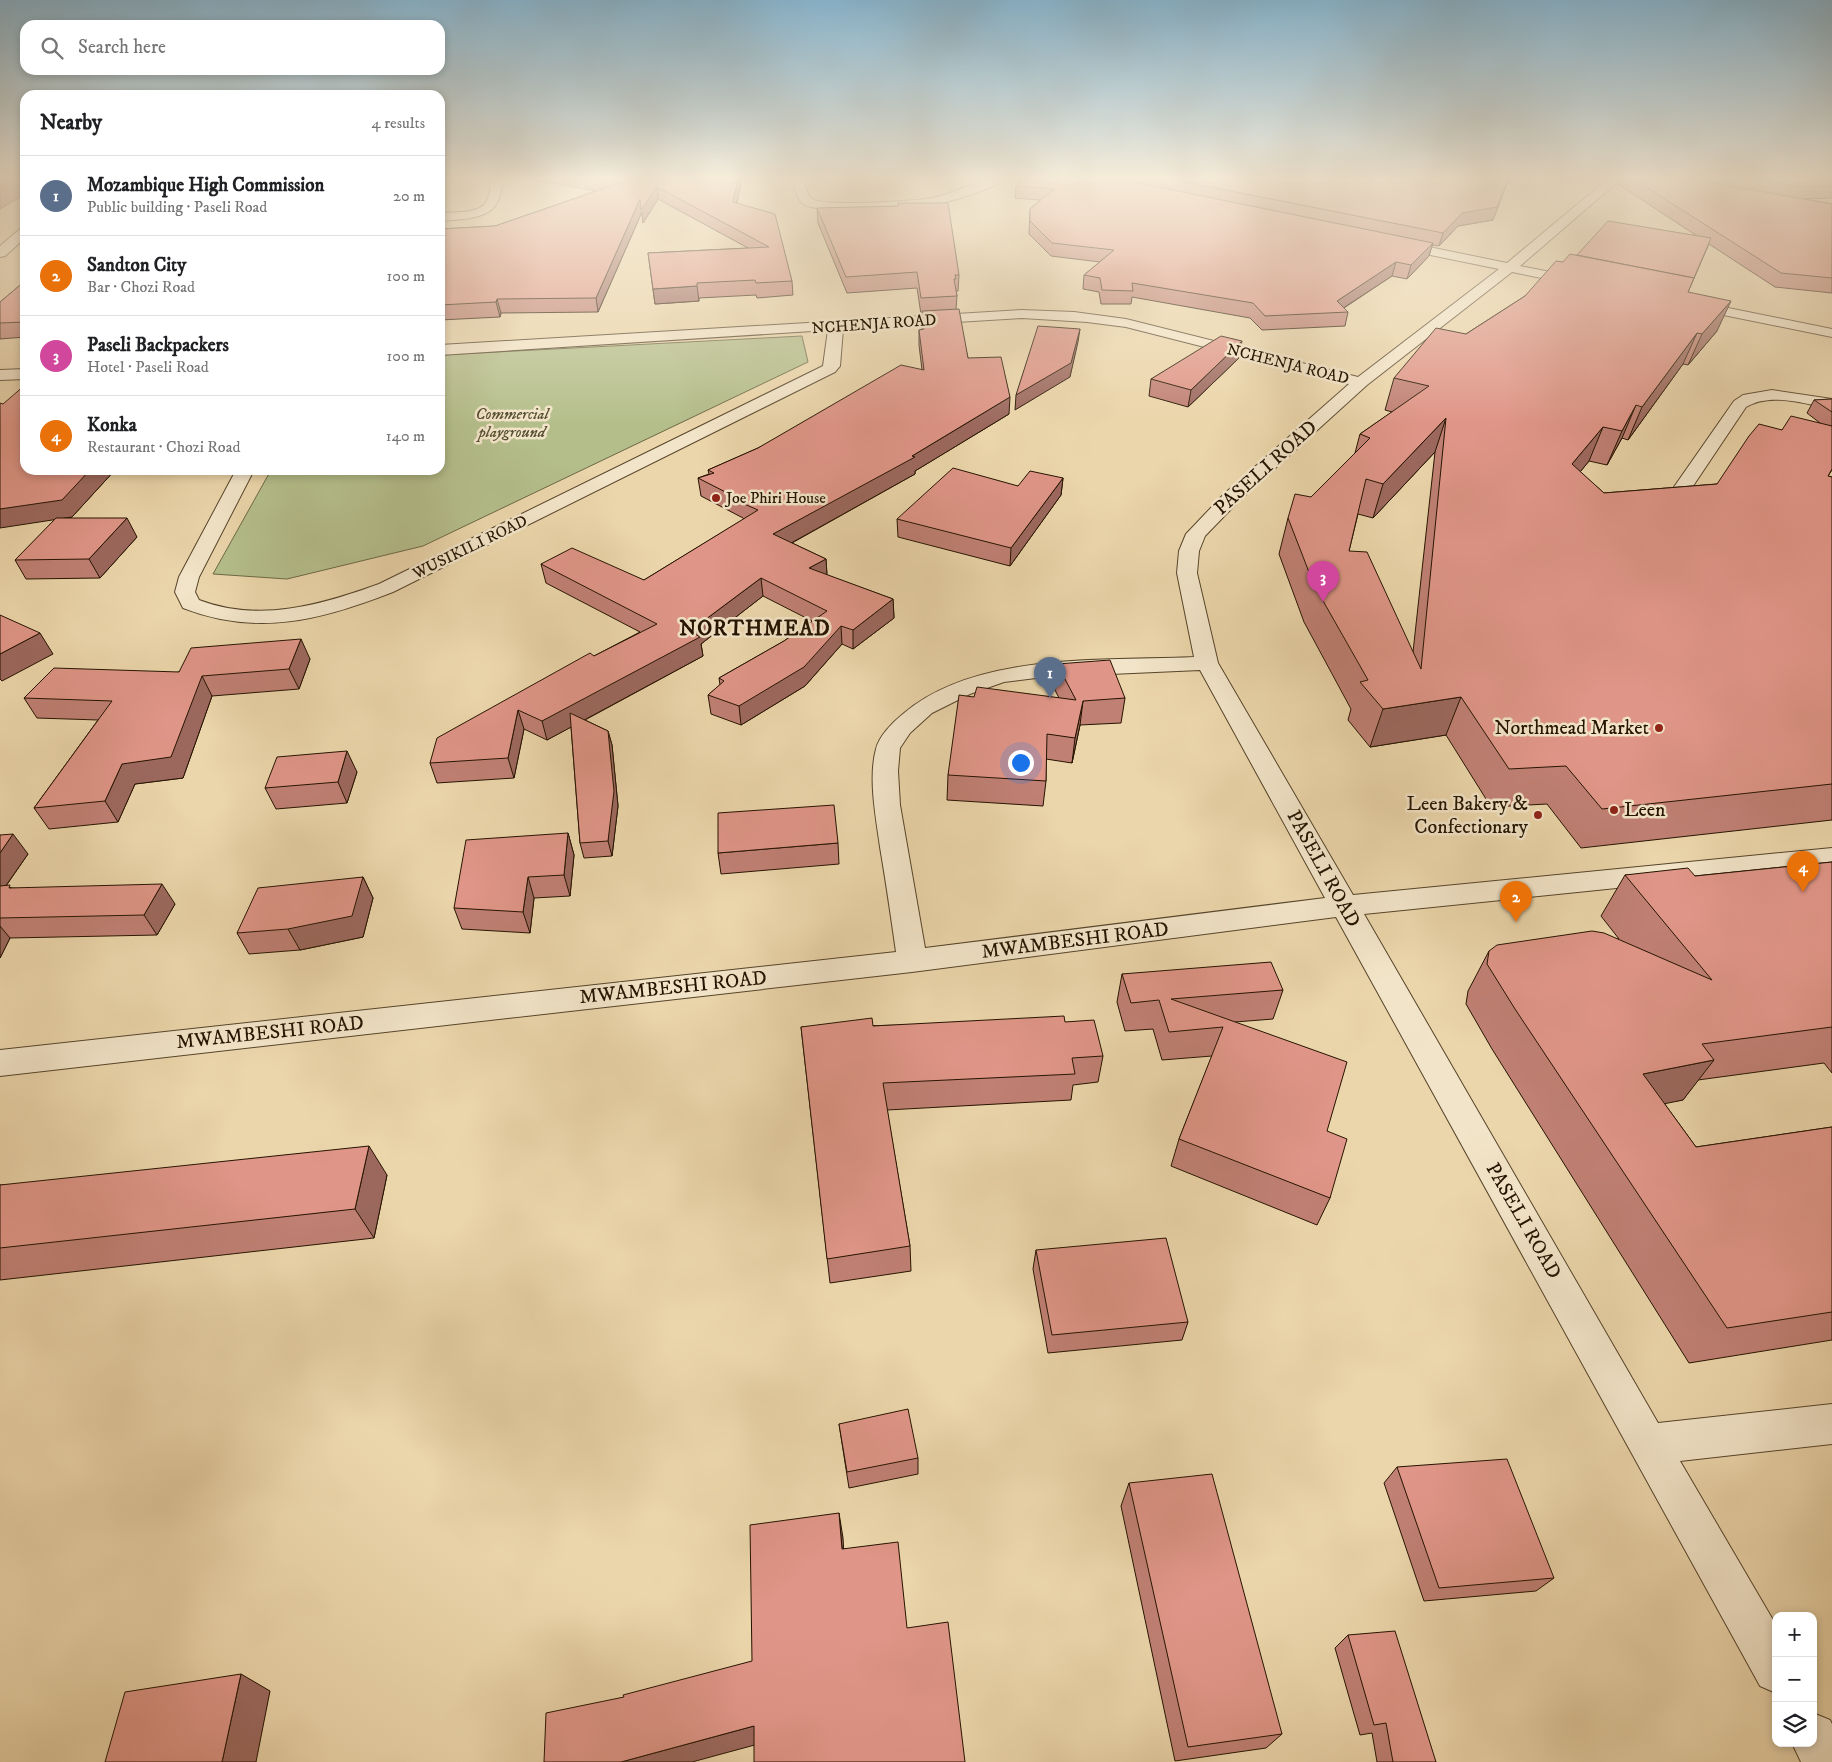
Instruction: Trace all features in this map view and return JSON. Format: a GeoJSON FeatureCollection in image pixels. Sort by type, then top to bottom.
{"type":"FeatureCollection","features":[{"type":"Feature","properties":{"kind":"street"},"geometry":{"type":"LineString","coordinates":[[1472,260],[1597,285]]}},
{"type":"Feature","properties":{"kind":"street","name":"PASELI ROAD"},"geometry":{"type":"LineString","coordinates":[[1518,260],[1361,382],[1231,498],[1196,534],[1189,551],[1187,573],[1207,663],[1772,1663]]}},
{"type":"Feature","properties":{"kind":"street"},"geometry":{"type":"LineString","coordinates":[[1676,301],[1832,333]]}},
{"type":"Feature","properties":{"kind":"street","name":"NCHENJA ROAD"},"geometry":{"type":"LineString","coordinates":[[445,350],[1022,314],[1092,317],[1126,323],[1361,382]]}},
{"type":"Feature","properties":{"kind":"street","name":"WUSIKILI ROAD"},"geometry":{"type":"LineString","coordinates":[[242,475],[189,577],[185,592],[190,604],[205,612],[230,618],[263,618],[326,608],[386,588],[829,369],[832,366],[836,326]]}},
{"type":"Feature","properties":{"kind":"street"},"geometry":{"type":"LineString","coordinates":[[0,375],[20,374]]}},
{"type":"Feature","properties":{"kind":"street"},"geometry":{"type":"LineString","coordinates":[[1676,497],[1740,404],[1747,399],[1765,395],[1784,396],[1832,404]]}},
{"type":"Feature","properties":{"kind":"street"},"geometry":{"type":"LineString","coordinates":[[912,962],[887,805],[886,771],[888,748],[901,728],[924,708],[962,688],[1000,676],[1044,670],[1207,663]]}},
{"type":"Feature","properties":{"kind":"street","name":"MWAMBESHI ROAD"},"geometry":{"type":"LineString","coordinates":[[0,1063],[912,962],[1344,906],[1832,857]]}},
{"type":"Feature","properties":{"kind":"street"},"geometry":{"type":"LineString","coordinates":[[1649,1444],[1832,1424]]}},
{"type":"Feature","properties":{"kind":"street"},"geometry":{"type":"LineString","coordinates":[[1817,1744],[1827,1762]]}},
{"type":"Feature","properties":{"kind":"green space","name":"Commercial playground"},"geometry":{"type":"Polygon","coordinates":[[[802,336],[808,362],[423,546],[287,579],[213,574],[268,475],[445,475],[445,355],[802,336]]]}},
{"type":"Feature","properties":{"kind":"building"},"geometry":{"type":"Polygon","coordinates":[[[445,260],[613,260],[596,298],[497,299],[496,302],[445,305],[445,260]]]}},
{"type":"Feature","properties":{"kind":"building"},"geometry":{"type":"Polygon","coordinates":[[[649,260],[787,260],[792,281],[756,283],[755,280],[697,283],[697,286],[653,289],[649,260]]]}},
{"type":"Feature","properties":{"kind":"building"},"geometry":{"type":"Polygon","coordinates":[[[839,260],[957,260],[959,275],[955,275],[956,279],[954,279],[957,296],[921,298],[917,272],[846,277],[839,260]]]}},
{"type":"Feature","properties":{"kind":"building"},"geometry":{"type":"Polygon","coordinates":[[[1102,260],[1416,260],[1411,265],[1396,262],[1337,301],[1348,312],[1265,316],[1253,303],[1132,283],[1133,291],[1102,290],[1100,278],[1084,275],[1102,260]]]}},
{"type":"Feature","properties":{"kind":"building"},"geometry":{"type":"Polygon","coordinates":[[[1602,260],[1694,278],[1688,292],[1731,301],[1702,334],[1697,333],[1642,407],[1636,405],[1622,431],[1603,427],[1572,464],[1604,493],[1717,484],[1759,424],[1782,430],[1791,416],[1832,426],[1832,469],[1828,476],[1832,477],[1832,784],[1602,809],[1566,766],[1509,769],[1461,697],[1383,709],[1360,682],[1368,680],[1314,585],[1288,518],[1295,494],[1311,497],[1370,438],[1360,434],[1429,386],[1394,378],[1436,328],[1466,334],[1525,296],[1556,261],[1602,260]],[[1446,418],[1383,484],[1366,479],[1349,551],[1367,552],[1421,669],[1446,418]]]}},
{"type":"Feature","properties":{"kind":"building"},"geometry":{"type":"Polygon","coordinates":[[[1604,260],[1702,260],[1694,278],[1604,260]]]}},
{"type":"Feature","properties":{"kind":"building"},"geometry":{"type":"Polygon","coordinates":[[[1761,260],[1832,260],[1832,278],[1781,273],[1761,260]]]}},
{"type":"Feature","properties":{"kind":"building"},"geometry":{"type":"Polygon","coordinates":[[[20,285],[20,322],[0,323],[0,302],[20,285]]]}},
{"type":"Feature","properties":{"kind":"building"},"geometry":{"type":"Polygon","coordinates":[[[959,309],[968,358],[1001,357],[1010,397],[912,456],[915,457],[773,534],[826,559],[809,568],[893,599],[853,630],[841,626],[804,667],[739,706],[708,695],[724,681],[719,678],[784,641],[827,611],[761,578],[690,631],[700,637],[542,721],[518,710],[508,758],[430,763],[437,738],[590,653],[594,656],[657,624],[541,564],[572,548],[644,580],[758,510],[698,478],[714,473],[708,470],[758,448],[901,365],[924,370],[919,330],[924,329],[922,311],[959,309]]]}},
{"type":"Feature","properties":{"kind":"building"},"geometry":{"type":"Polygon","coordinates":[[[1038,326],[1080,329],[1071,363],[1016,395],[1038,326]]]}},
{"type":"Feature","properties":{"kind":"building"},"geometry":{"type":"Polygon","coordinates":[[[1221,336],[1242,341],[1191,390],[1151,379],[1221,336]]]}},
{"type":"Feature","properties":{"kind":"building"},"geometry":{"type":"Polygon","coordinates":[[[20,389],[20,475],[85,475],[62,500],[0,509],[0,403],[3,404],[20,389]]]}},
{"type":"Feature","properties":{"kind":"building"},"geometry":{"type":"Polygon","coordinates":[[[1832,399],[1832,412],[1814,400],[1832,399]]]}},
{"type":"Feature","properties":{"kind":"building"},"geometry":{"type":"Polygon","coordinates":[[[953,468],[1018,486],[1030,471],[1063,478],[1011,548],[897,519],[953,468]]]}},
{"type":"Feature","properties":{"kind":"building"},"geometry":{"type":"Polygon","coordinates":[[[56,518],[127,518],[89,559],[15,560],[56,518]]]}},
{"type":"Feature","properties":{"kind":"building"},"geometry":{"type":"Polygon","coordinates":[[[0,615],[40,633],[0,654],[0,615]]]}},
{"type":"Feature","properties":{"kind":"building"},"geometry":{"type":"Polygon","coordinates":[[[301,639],[289,669],[202,676],[171,757],[122,764],[105,801],[34,808],[112,701],[24,698],[54,668],[179,672],[191,648],[301,639]]]}},
{"type":"Feature","properties":{"kind":"building"},"geometry":{"type":"Polygon","coordinates":[[[1110,660],[1125,698],[1083,701],[1075,738],[1047,734],[1046,781],[948,775],[959,695],[974,697],[977,687],[1076,700],[1057,664],[1110,660]]]}},
{"type":"Feature","properties":{"kind":"building"},"geometry":{"type":"Polygon","coordinates":[[[570,713],[608,731],[614,791],[608,841],[580,843],[570,713]]]}},
{"type":"Feature","properties":{"kind":"building"},"geometry":{"type":"Polygon","coordinates":[[[347,751],[338,782],[265,788],[277,757],[347,751]]]}},
{"type":"Feature","properties":{"kind":"building"},"geometry":{"type":"Polygon","coordinates":[[[834,805],[838,843],[718,853],[718,813],[834,805]]]}},
{"type":"Feature","properties":{"kind":"building"},"geometry":{"type":"Polygon","coordinates":[[[568,833],[564,875],[528,877],[523,912],[454,908],[466,840],[568,833]]]}},
{"type":"Feature","properties":{"kind":"building"},"geometry":{"type":"Polygon","coordinates":[[[13,834],[0,853],[0,835],[13,834]]]}},
{"type":"Feature","properties":{"kind":"building"},"geometry":{"type":"Polygon","coordinates":[[[1832,862],[1832,1027],[1702,1044],[1714,1060],[1643,1074],[1696,1147],[1832,1127],[1832,1312],[1727,1328],[1515,1009],[1487,964],[1489,951],[1497,945],[1592,931],[1604,933],[1712,980],[1625,875],[1688,868],[1695,876],[1832,862]]]}},
{"type":"Feature","properties":{"kind":"building"},"geometry":{"type":"Polygon","coordinates":[[[363,877],[352,916],[288,929],[237,933],[258,888],[363,877]]]}},
{"type":"Feature","properties":{"kind":"building"},"geometry":{"type":"Polygon","coordinates":[[[162,884],[144,915],[0,918],[0,886],[10,885],[9,888],[162,884]]]}},
{"type":"Feature","properties":{"kind":"building"},"geometry":{"type":"Polygon","coordinates":[[[1271,962],[1283,990],[1171,999],[1347,1062],[1327,1131],[1347,1139],[1330,1198],[1179,1139],[1223,1027],[1169,1032],[1159,1000],[1131,1003],[1122,974],[1271,962]]]}},
{"type":"Feature","properties":{"kind":"building"},"geometry":{"type":"Polygon","coordinates":[[[1064,1016],[1065,1022],[1094,1020],[1103,1056],[1072,1058],[1075,1074],[883,1083],[910,1246],[827,1259],[801,1027],[872,1018],[873,1026],[1064,1016]]]}},
{"type":"Feature","properties":{"kind":"building"},"geometry":{"type":"Polygon","coordinates":[[[369,1146],[355,1209],[0,1248],[0,1185],[369,1146]]]}},
{"type":"Feature","properties":{"kind":"building"},"geometry":{"type":"Polygon","coordinates":[[[1166,1238],[1188,1322],[1052,1335],[1036,1250],[1166,1238]]]}},
{"type":"Feature","properties":{"kind":"building"},"geometry":{"type":"Polygon","coordinates":[[[908,1409],[918,1458],[847,1472],[839,1424],[908,1409]]]}},
{"type":"Feature","properties":{"kind":"building"},"geometry":{"type":"Polygon","coordinates":[[[1507,1459],[1554,1578],[1439,1588],[1397,1467],[1507,1459]]]}},
{"type":"Feature","properties":{"kind":"building"},"geometry":{"type":"Polygon","coordinates":[[[1212,1474],[1282,1734],[1188,1747],[1129,1483],[1212,1474]]]}},
{"type":"Feature","properties":{"kind":"building"},"geometry":{"type":"Polygon","coordinates":[[[839,1513],[842,1549],[898,1542],[907,1628],[948,1622],[965,1762],[754,1762],[754,1726],[621,1762],[544,1762],[546,1713],[624,1697],[623,1695],[752,1661],[750,1525],[839,1513]]]}},
{"type":"Feature","properties":{"kind":"building"},"geometry":{"type":"Polygon","coordinates":[[[1395,1631],[1436,1762],[1393,1762],[1386,1723],[1374,1725],[1348,1635],[1395,1631]]]}},
{"type":"Feature","properties":{"kind":"building"},"geometry":{"type":"Polygon","coordinates":[[[241,1674],[222,1762],[105,1762],[125,1692],[241,1674]]]}},
{"type":"Feature","properties":{"kind":"place","name":"Joe Phiri House"},"geometry":{"type":"Point","coordinates":[716,498]}},
{"type":"Feature","properties":{"kind":"place","name":"Paseli Backpackers"},"geometry":{"type":"Point","coordinates":[1323,602]}},
{"type":"Feature","properties":{"kind":"place","name":"Mozambique High Commission"},"geometry":{"type":"Point","coordinates":[1050,698]}},
{"type":"Feature","properties":{"kind":"place","name":"Northmead Market"},"geometry":{"type":"Point","coordinates":[1659,728]}},
{"type":"Feature","properties":{"kind":"place","name":"Leen"},"geometry":{"type":"Point","coordinates":[1614,810]}},
{"type":"Feature","properties":{"kind":"place","name":"Leen Bakery & Confectionary"},"geometry":{"type":"Point","coordinates":[1538,815]}},
{"type":"Feature","properties":{"kind":"place","name":"Konka"},"geometry":{"type":"Point","coordinates":[1803,892]}},
{"type":"Feature","properties":{"kind":"place","name":"Sandton City"},"geometry":{"type":"Point","coordinates":[1516,922]}},
{"type":"Feature","properties":{"kind":"district","name":"NORTHMEAD"},"geometry":{"type":"Point","coordinates":[755,629]}}]}
